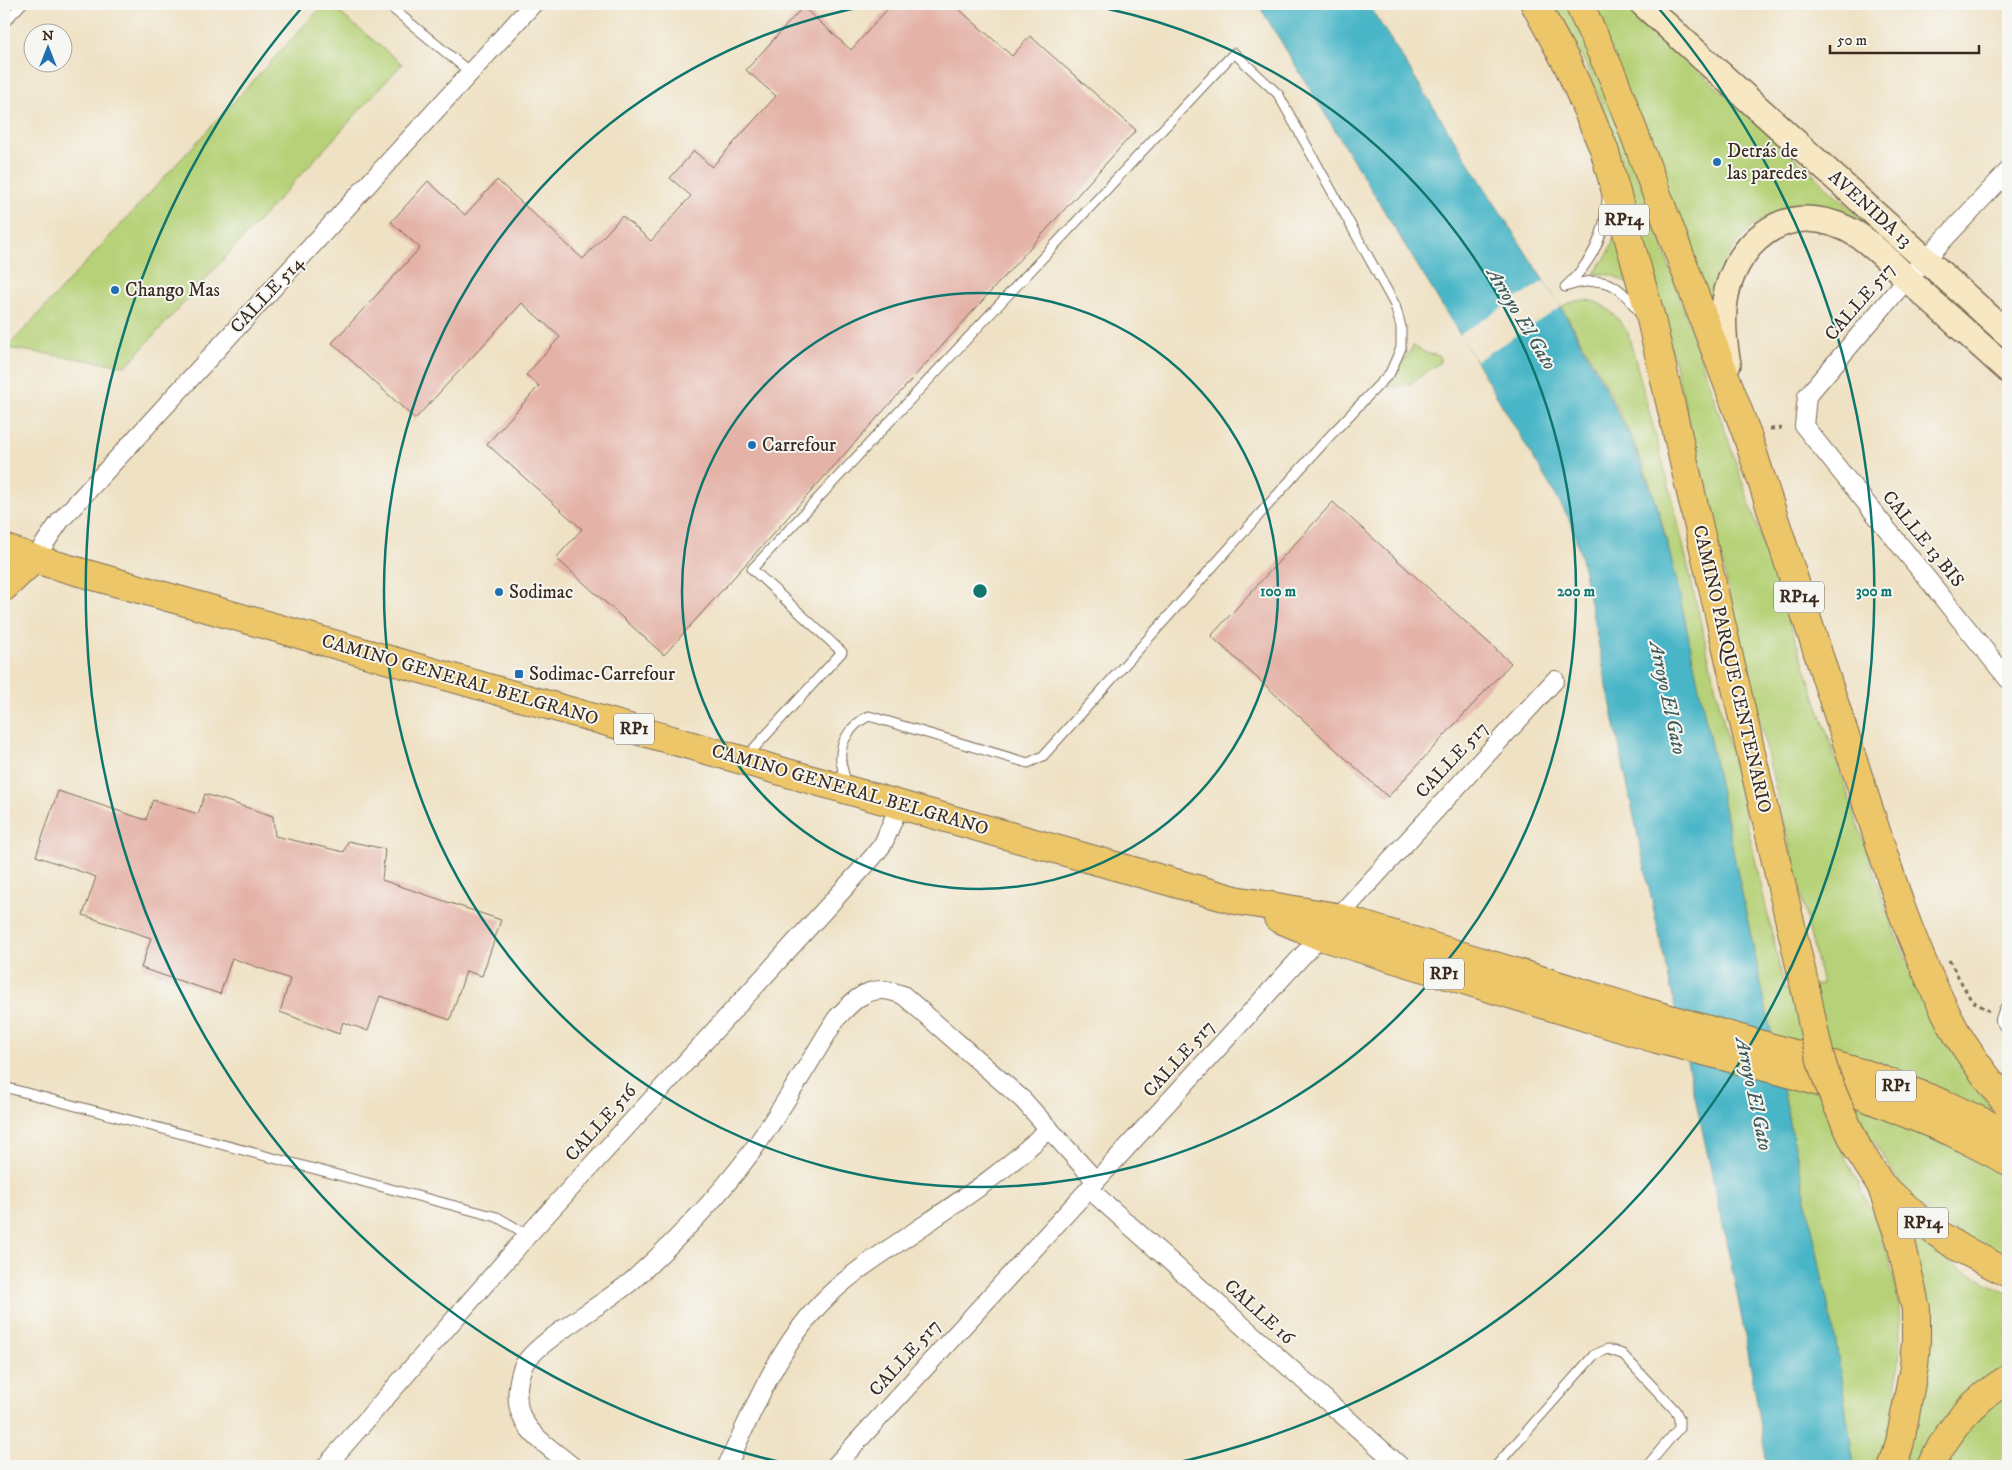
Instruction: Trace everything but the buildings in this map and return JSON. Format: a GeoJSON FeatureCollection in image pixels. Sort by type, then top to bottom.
{"type":"FeatureCollection","features":[{"type":"Feature","properties":{"kind":"main road","name":"CAMINO PARQUE CENTENARIO"},"geometry":{"type":"LineString","coordinates":[[1535,4],[1568,65],[1604,149],[1650,315],[1805,987],[1815,1038],[1831,1088],[1858,1149],[1881,1185],[1924,1224],[1948,1240],[2008,1273]]}},
{"type":"Feature","properties":{"kind":"main road","name":"RP14"},"geometry":{"type":"LineString","coordinates":[[1579,4],[1613,77],[1746,432],[1895,890],[1918,952],[1958,1035],[1981,1070],[2008,1105]]}},
{"type":"Feature","properties":{"kind":"main road","name":"AVENIDA 13"},"geometry":{"type":"LineString","coordinates":[[1643,4],[2008,334]]}},
{"type":"Feature","properties":{"kind":"main road","name":"AVENIDA 13"},"geometry":{"type":"LineString","coordinates":[[1734,401],[1723,340],[1723,304],[1729,283],[1738,264],[1760,236],[1786,221],[1802,219],[1822,219],[1834,222],[1865,239],[2008,370]]}},
{"type":"Feature","properties":{"kind":"main road","name":"CAMINO GENERAL BELGRANO"},"geometry":{"type":"LineString","coordinates":[[4,548],[34,560],[1235,900],[1638,1010],[1782,1060],[1851,1091],[1899,1108],[1950,1130],[2008,1161]]}},
{"type":"Feature","properties":{"kind":"main road","name":"CALLE 514"},"geometry":{"type":"LineString","coordinates":[[4,587],[34,560]]}},
{"type":"Feature","properties":{"kind":"main road","name":"CAMINO GENERAL BELGRANO"},"geometry":{"type":"LineString","coordinates":[[1328,926],[1657,1039],[1872,1076],[1944,1104],[2008,1134]]}},
{"type":"Feature","properties":{"kind":"main road"},"geometry":{"type":"LineString","coordinates":[[1881,1185],[1900,1242],[1916,1309],[1914,1367],[1900,1442],[1893,1466]]}},
{"type":"Feature","properties":{"kind":"main road"},"geometry":{"type":"LineString","coordinates":[[1931,1466],[1950,1430],[1965,1412],[2008,1379]]}},
{"type":"Feature","properties":{"kind":"street","name":"CALLE 514"},"geometry":{"type":"LineString","coordinates":[[34,560],[60,521],[533,4]]}},
{"type":"Feature","properties":{"kind":"street","name":"CALLE 517"},"geometry":{"type":"LineString","coordinates":[[1804,426],[1807,396],[1907,279],[2008,171]]}},
{"type":"Feature","properties":{"kind":"street","name":"CALLE 13 BIS"},"geometry":{"type":"LineString","coordinates":[[1804,426],[2008,679]]}},
{"type":"Feature","properties":{"kind":"street","name":"CALLE 517"},"geometry":{"type":"LineString","coordinates":[[835,1466],[1554,680]]}},
{"type":"Feature","properties":{"kind":"street","name":"CALLE 516"},"geometry":{"type":"LineString","coordinates":[[326,1466],[528,1235],[872,858],[883,844],[900,804]]}},
{"type":"Feature","properties":{"kind":"street","name":"CALLE 16"},"geometry":{"type":"LineString","coordinates":[[572,1466],[531,1432],[523,1422],[517,1405],[517,1388],[522,1366],[545,1343],[628,1285],[670,1247],[695,1220],[761,1138],[836,1019],[850,1004],[867,992],[883,990],[902,995],[1023,1100],[1049,1128],[1092,1185],[1400,1466]]}},
{"type":"Feature","properties":{"kind":"street"},"geometry":{"type":"LineString","coordinates":[[727,1466],[784,1349],[802,1324],[829,1295],[858,1270],[988,1182],[1026,1152],[1049,1128]]}},
{"type":"Feature","properties":{"kind":"lane"},"geometry":{"type":"LineString","coordinates":[[4,23],[22,4]]}},
{"type":"Feature","properties":{"kind":"lane"},"geometry":{"type":"LineString","coordinates":[[387,4],[471,73]]}},
{"type":"Feature","properties":{"kind":"lane"},"geometry":{"type":"LineString","coordinates":[[744,760],[842,652],[752,569],[1234,53],[1278,94],[1395,305],[1401,327],[1401,348],[1390,373],[1328,438],[1043,756],[1028,763],[869,716],[857,721],[844,739],[840,760],[849,790]]}},
{"type":"Feature","properties":{"kind":"lane"},"geometry":{"type":"LineString","coordinates":[[1597,132],[1608,181],[1605,220],[1593,254],[1580,273],[1566,287],[1585,280],[1596,280],[1607,282],[1618,288],[1629,298],[1641,314],[1660,357]]}},
{"type":"Feature","properties":{"kind":"lane"},"geometry":{"type":"LineString","coordinates":[[4,1087],[497,1217],[528,1235]]}},
{"type":"Feature","properties":{"kind":"lane"},"geometry":{"type":"LineString","coordinates":[[1496,1466],[1594,1355],[1608,1350],[1622,1354],[1675,1410],[1678,1418],[1679,1428],[1647,1466]]}},
{"type":"Feature","properties":{"kind":"path"},"geometry":{"type":"LineString","coordinates":[[1746,432],[1804,426]]}},
{"type":"Feature","properties":{"kind":"green space"},"geometry":{"type":"Polygon","coordinates":[[[324,4],[329,4],[402,64],[126,366],[7,348],[324,4]]]}},
{"type":"Feature","properties":{"kind":"green space"},"geometry":{"type":"Polygon","coordinates":[[[1554,4],[1566,4],[1591,54],[1642,185],[1895,934],[1931,1013],[1992,1109],[1989,1111],[1772,1037],[1675,573],[1661,517],[1636,449],[1614,401],[1561,307],[1572,302],[1582,300],[1600,304],[1615,316],[1628,333],[1672,497],[1785,990],[1822,984],[1664,319],[1638,220],[1598,93],[1585,63],[1554,4]]]}},
{"type":"Feature","properties":{"kind":"green space"},"geometry":{"type":"Polygon","coordinates":[[[1591,4],[1625,4],[1892,246],[1890,248],[1857,221],[1834,210],[1809,206],[1785,211],[1764,219],[1754,226],[1735,246],[1721,270],[1710,308],[1591,4]]]}},
{"type":"Feature","properties":{"kind":"green space"},"geometry":{"type":"Polygon","coordinates":[[[1618,227],[1636,290],[1606,274],[1594,274],[1609,252],[1618,227]]]}},
{"type":"Feature","properties":{"kind":"green space"},"geometry":{"type":"Polygon","coordinates":[[[1413,346],[1426,353],[1440,356],[1439,363],[1410,384],[1388,388],[1413,346]]]}},
{"type":"Feature","properties":{"kind":"green space"},"geometry":{"type":"Polygon","coordinates":[[[1781,1080],[1862,1105],[2008,1173],[2008,1260],[1959,1233],[1923,1209],[1902,1186],[1874,1141],[1844,1156],[1872,1211],[1879,1230],[1892,1270],[1899,1310],[1900,1349],[1894,1408],[1884,1466],[1854,1466],[1836,1343],[1781,1080]]]}},
{"type":"Feature","properties":{"kind":"green space"},"geometry":{"type":"Polygon","coordinates":[[[1913,1233],[1958,1267],[2008,1293],[2008,1364],[1994,1373],[1922,1466],[1903,1466],[1918,1256],[1913,1233]]]}},
{"type":"Feature","properties":{"kind":"green space"},"geometry":{"type":"Polygon","coordinates":[[[2008,1388],[2008,1466],[1945,1466],[1964,1428],[2008,1388]]]}},
{"type":"Feature","properties":{"kind":"water","name":"Arroyo El Gato"},"geometry":{"type":"Polygon","coordinates":[[[1258,4],[1368,4],[1565,314],[1632,441],[1655,500],[1675,573],[1836,1343],[1854,1466],[1767,1466],[1758,1407],[1724,1231],[1625,776],[1580,553],[1571,522],[1480,368],[1258,4]]]}},
{"type":"Feature","properties":{"kind":"pier"},"geometry":{"type":"Polygon","coordinates":[[[1544,281],[1561,307],[1476,361],[1459,335],[1544,281]]]}},
{"type":"Feature","properties":{"kind":"place","name":"Detrás de las paredes"},"geometry":{"type":"Point","coordinates":[1717,162]}},
{"type":"Feature","properties":{"kind":"place","name":"Chango Mas"},"geometry":{"type":"Point","coordinates":[115,290]}},
{"type":"Feature","properties":{"kind":"place","name":"Carrefour"},"geometry":{"type":"Point","coordinates":[752,445]}},
{"type":"Feature","properties":{"kind":"place","name":"Sodimac"},"geometry":{"type":"Point","coordinates":[499,592]}},
{"type":"Feature","properties":{"kind":"place","name":"Sodimac-Carrefour"},"geometry":{"type":"Point","coordinates":[519,674]}}]}
